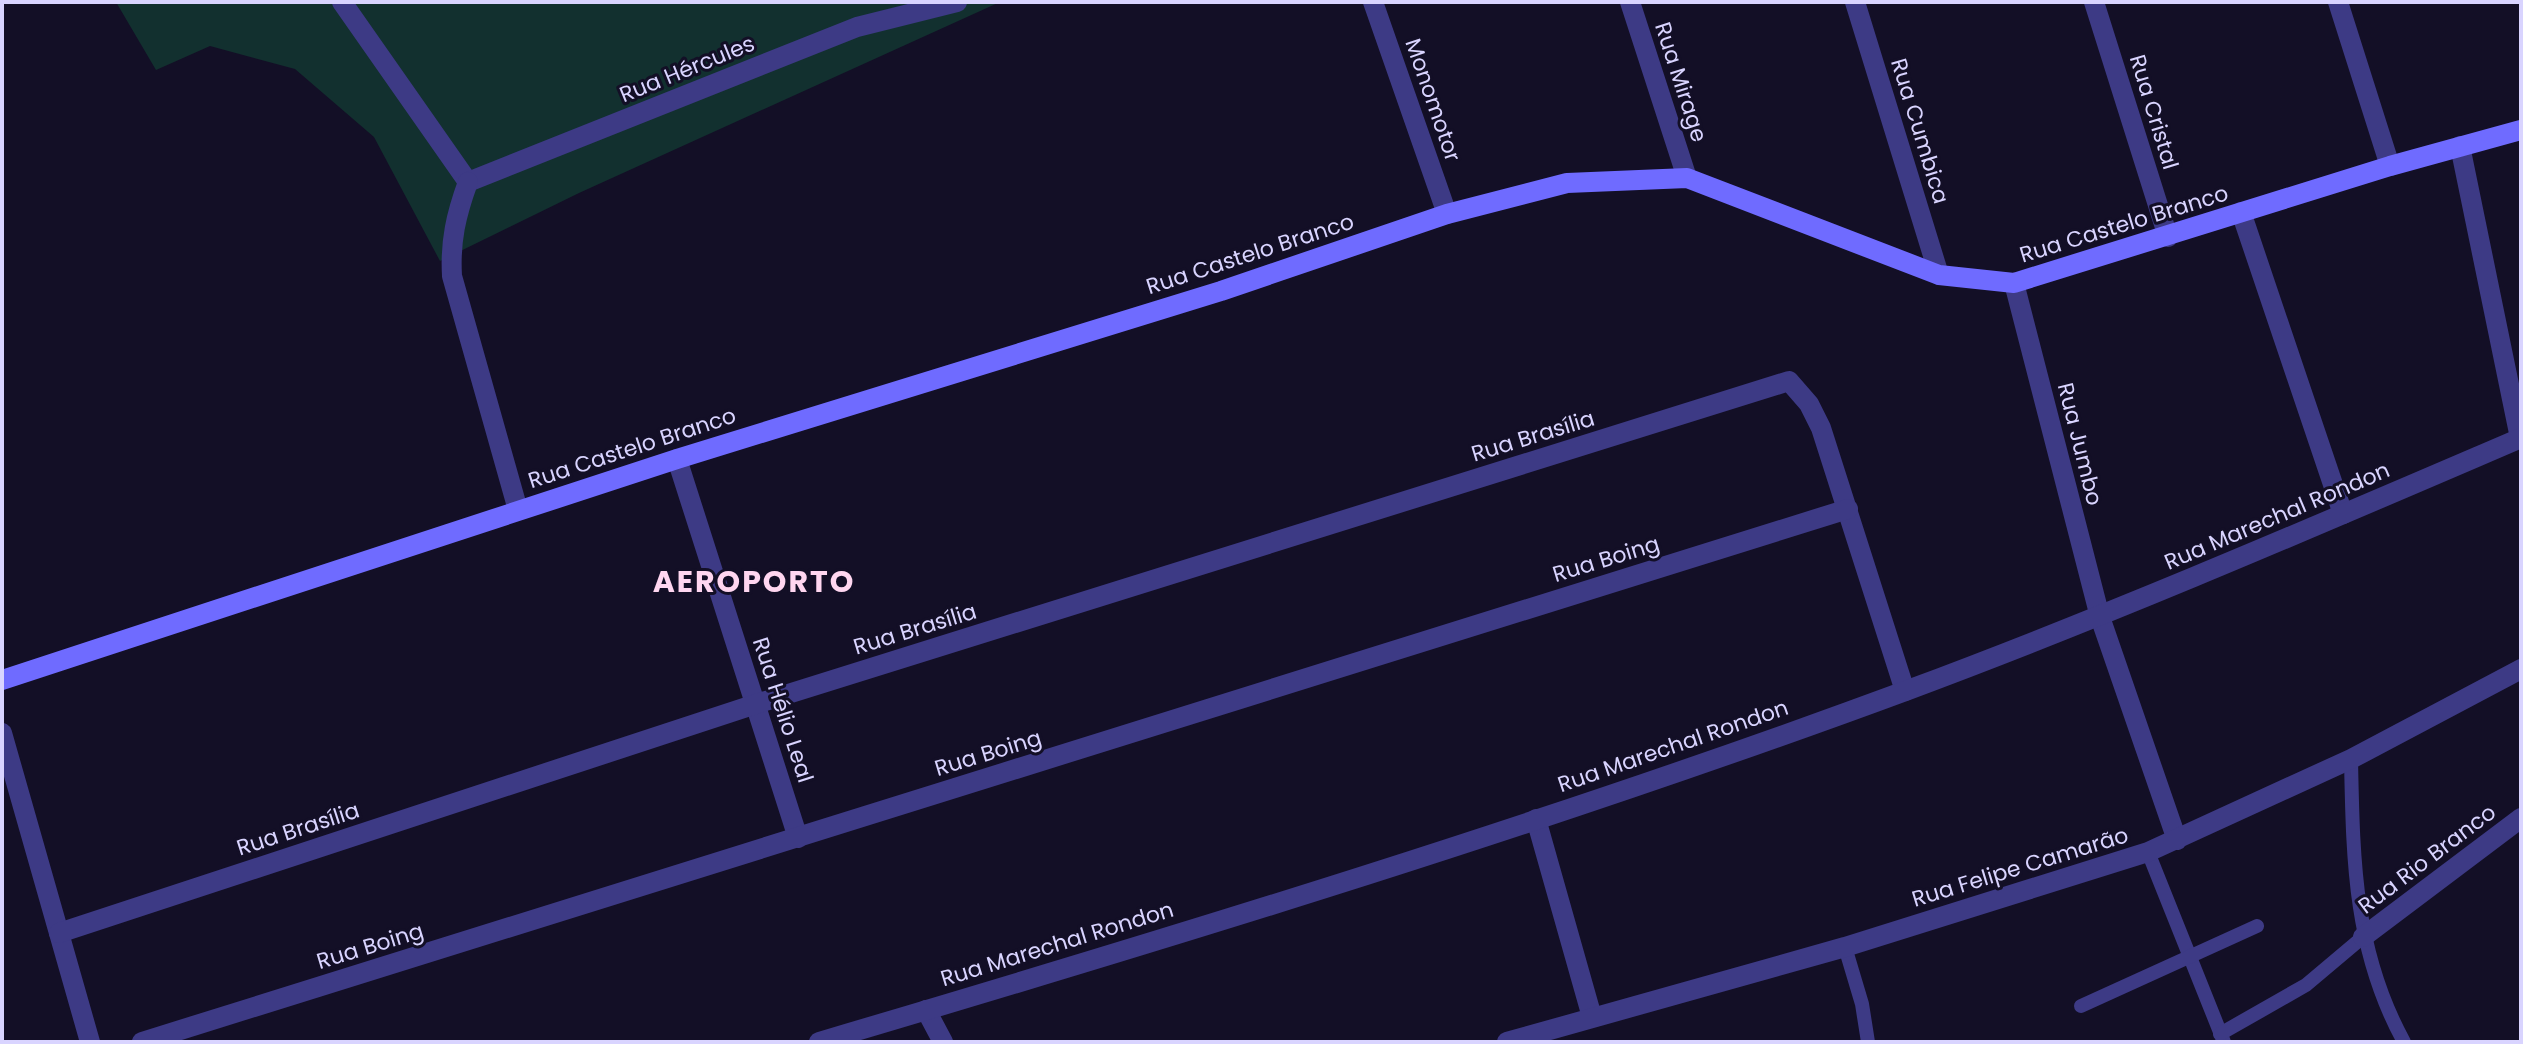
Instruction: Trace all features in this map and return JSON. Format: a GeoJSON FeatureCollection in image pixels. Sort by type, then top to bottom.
{"type":"FeatureCollection","features":[{"type":"Feature","properties":{"kind":"street"},"geometry":{"type":"LineString","coordinates":[[342,2],[468,182],[452,231],[452,276],[518,510]]}},
{"type":"Feature","properties":{"kind":"street","name":"Rua Hércules"},"geometry":{"type":"LineString","coordinates":[[468,182],[857,27],[929,5],[957,2]]}},
{"type":"Feature","properties":{"kind":"street","name":"Monomotor"},"geometry":{"type":"LineString","coordinates":[[1373,2],[1447,214]]}},
{"type":"Feature","properties":{"kind":"street","name":"Rua Mirage"},"geometry":{"type":"LineString","coordinates":[[1630,2],[1687,178]]}},
{"type":"Feature","properties":{"kind":"street","name":"Rua Cumbica"},"geometry":{"type":"LineString","coordinates":[[1855,2],[1939,275]]}},
{"type":"Feature","properties":{"kind":"street","name":"Rua Cristal"},"geometry":{"type":"LineString","coordinates":[[2094,2],[2168,237]]}},
{"type":"Feature","properties":{"kind":"street"},"geometry":{"type":"LineString","coordinates":[[2338,2],[2390,166]]}},
{"type":"Feature","properties":{"kind":"street","name":"Rua Castelo Branco"},"geometry":{"type":"LineString","coordinates":[[2,680],[677,459],[1221,291],[1447,214],[1567,183],[1687,178],[1939,275],[2014,283],[2390,166],[2521,130]]}},
{"type":"Feature","properties":{"kind":"street"},"geometry":{"type":"LineString","coordinates":[[2460,146],[2520,438]]}},
{"type":"Feature","properties":{"kind":"street"},"geometry":{"type":"LineString","coordinates":[[2241,212],[2343,514]]}},
{"type":"Feature","properties":{"kind":"street","name":"Rua Jumbo"},"geometry":{"type":"LineString","coordinates":[[2014,283],[2100,617],[2177,840]]}},
{"type":"Feature","properties":{"kind":"street","name":"Rua Brasília"},"geometry":{"type":"LineString","coordinates":[[59,933],[756,704],[1789,381],[1809,404],[1821,428],[1848,509]]}},
{"type":"Feature","properties":{"kind":"street","name":"Rua Marechal Rondon"},"geometry":{"type":"LineString","coordinates":[[819,1042],[1536,819],[1905,691],[2100,617],[2520,438]]}},
{"type":"Feature","properties":{"kind":"street","name":"Rua Hélio Leal"},"geometry":{"type":"LineString","coordinates":[[677,459],[798,838]]}},
{"type":"Feature","properties":{"kind":"street"},"geometry":{"type":"LineString","coordinates":[[1848,509],[1905,691]]}},
{"type":"Feature","properties":{"kind":"street","name":"Rua Boing"},"geometry":{"type":"LineString","coordinates":[[142,1042],[1848,509]]}},
{"type":"Feature","properties":{"kind":"street","name":"Rua Felipe Camarão"},"geometry":{"type":"LineString","coordinates":[[1507,1042],[1845,947],[2148,852],[2351,759],[2521,669]]}},
{"type":"Feature","properties":{"kind":"street"},"geometry":{"type":"LineString","coordinates":[[2,733],[90,1042]]}},
{"type":"Feature","properties":{"kind":"street","name":"Rua Rio Branco"},"geometry":{"type":"LineString","coordinates":[[2363,937],[2521,818]]}},
{"type":"Feature","properties":{"kind":"street"},"geometry":{"type":"LineString","coordinates":[[1536,819],[1592,1017]]}},
{"type":"Feature","properties":{"kind":"street"},"geometry":{"type":"LineString","coordinates":[[926,1010],[943,1042]]}},
{"type":"Feature","properties":{"kind":"lane","name":"Rua Rio Branco"},"geometry":{"type":"LineString","coordinates":[[2351,759],[2353,865],[2363,937],[2404,1042]]}},
{"type":"Feature","properties":{"kind":"lane"},"geometry":{"type":"LineString","coordinates":[[2148,852],[2222,1038]]}},
{"type":"Feature","properties":{"kind":"lane"},"geometry":{"type":"LineString","coordinates":[[2081,1006],[2257,926]]}},
{"type":"Feature","properties":{"kind":"lane","name":"Rua Rio Branco"},"geometry":{"type":"LineString","coordinates":[[2222,1038],[2306,985],[2363,937]]}},
{"type":"Feature","properties":{"kind":"lane"},"geometry":{"type":"LineString","coordinates":[[1845,947],[1862,1004],[1868,1042]]}},
{"type":"Feature","properties":{"kind":"green space"},"geometry":{"type":"Polygon","coordinates":[[[116,2],[1000,2],[579,193],[440,261],[374,137],[295,69],[210,46],[156,70],[116,2]]]}},
{"type":"Feature","properties":{"kind":"district","name":"AEROPORTO"},"geometry":{"type":"Point","coordinates":[754,581]}}]}
